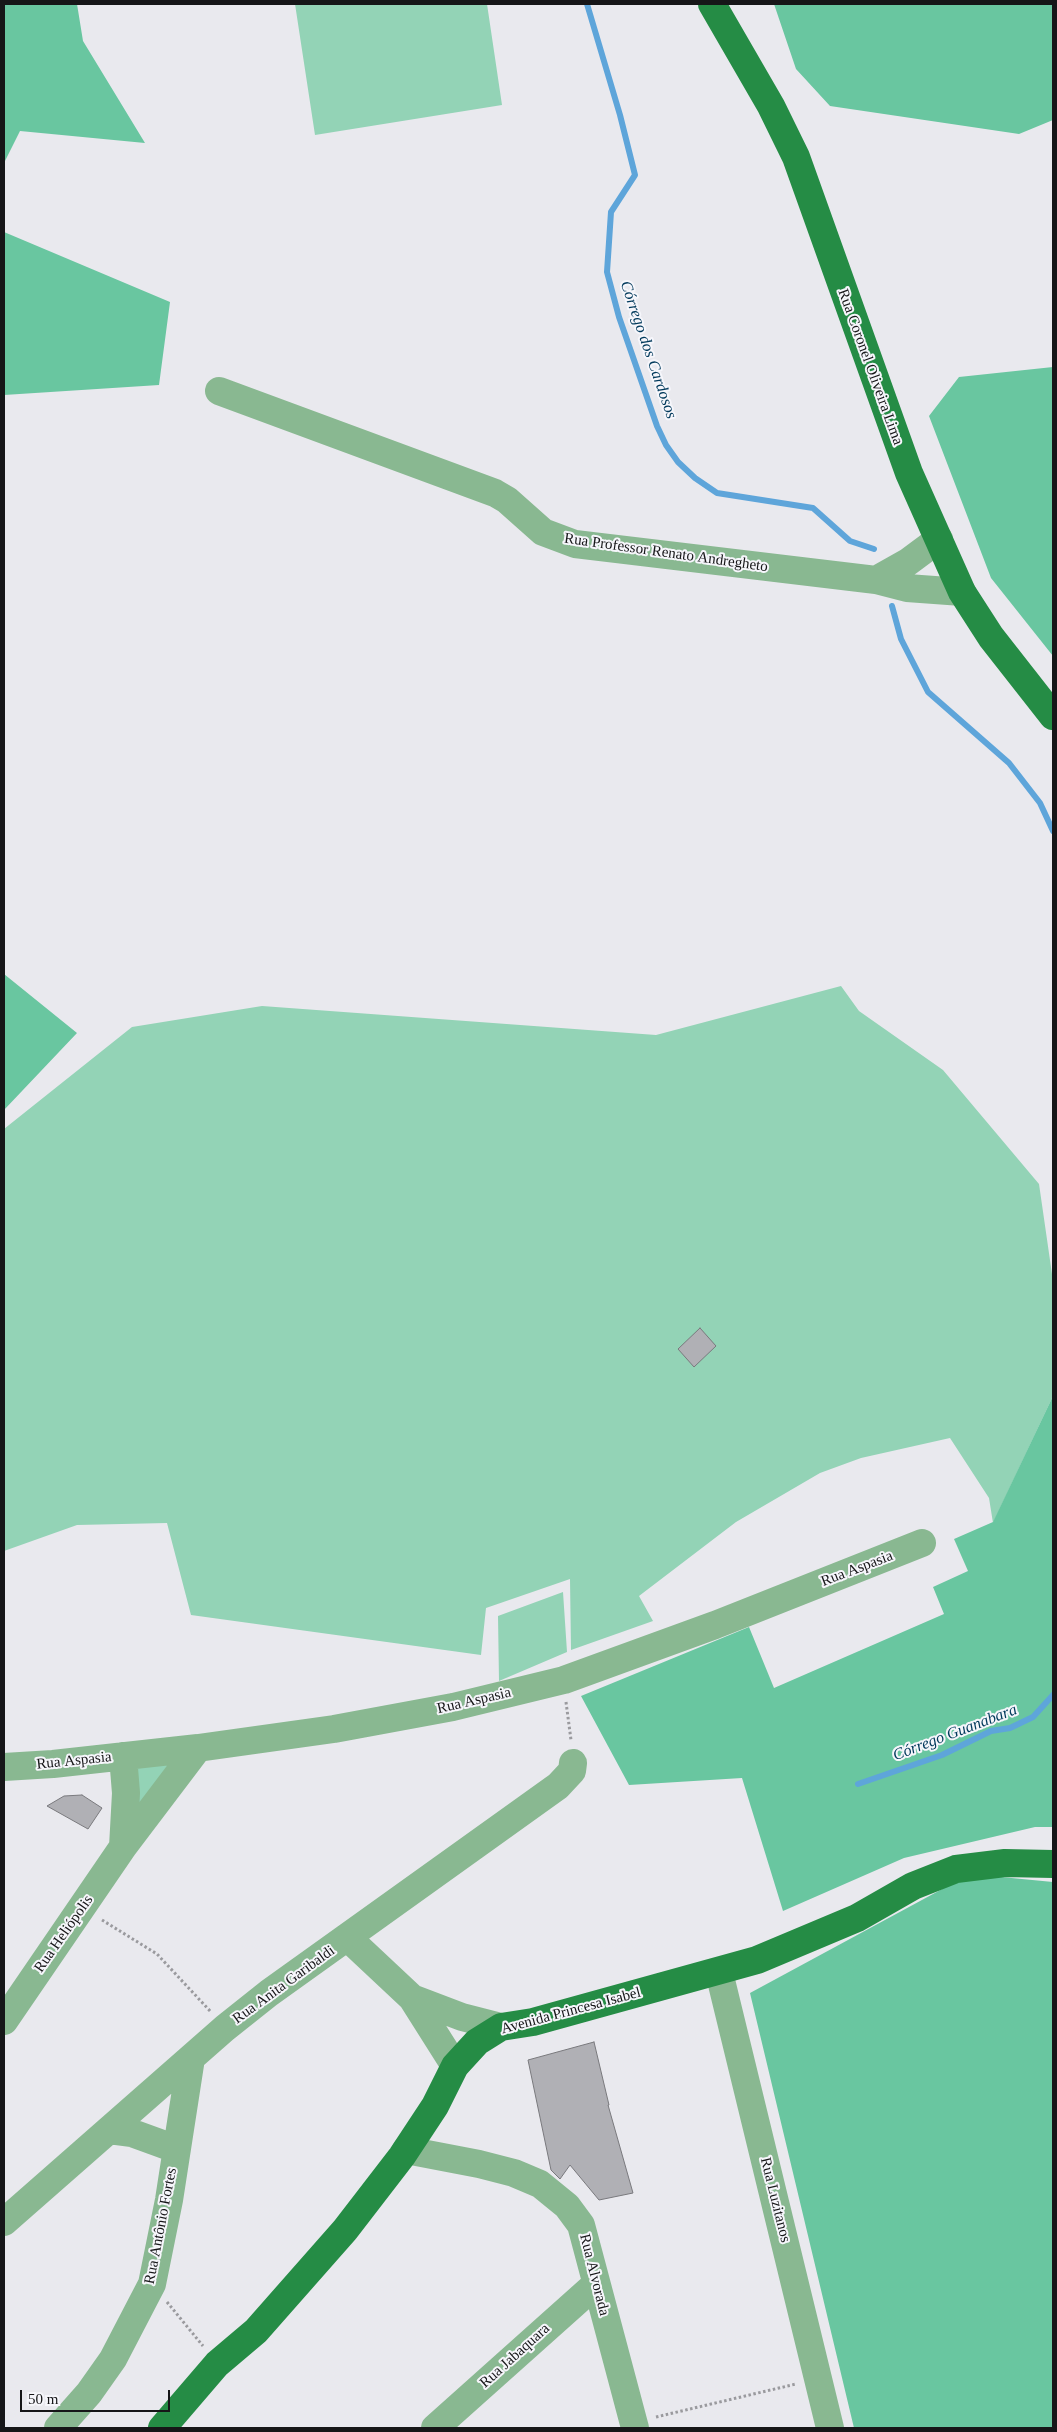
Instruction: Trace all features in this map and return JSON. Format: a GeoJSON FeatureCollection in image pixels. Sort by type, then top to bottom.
{"type":"FeatureCollection","features":[{"type":"Feature","properties":{"kind":"main road","name":"Rua Coronel Oliveira Lima"},"geometry":{"type":"LineString","coordinates":[[712,4],[771,106],[796,157],[909,473],[962,592],[992,637],[1053,716]]}},
{"type":"Feature","properties":{"kind":"main road","name":"Avenida Princesa Isabel"},"geometry":{"type":"LineString","coordinates":[[162,2428],[217,2364],[256,2331],[345,2230],[406,2150],[434,2106],[456,2066],[478,2042],[501,2027],[533,2022],[757,1960],[857,1918],[913,1886],[956,1869],[1005,1863],[1053,1864]]}},
{"type":"Feature","properties":{"kind":"street","name":"Rua Professor Renato Andregheto"},"geometry":{"type":"LineString","coordinates":[[220,391],[495,493],[507,500],[543,532],[559,539],[585,545],[889,578],[962,592]]}},
{"type":"Feature","properties":{"kind":"street"},"geometry":{"type":"LineString","coordinates":[[889,578],[939,539]]}},
{"type":"Feature","properties":{"kind":"street","name":"Rua Aspasia"},"geometry":{"type":"LineString","coordinates":[[4,1767],[53,1764],[198,1748],[334,1729],[453,1707],[564,1680],[922,1544]]}},
{"type":"Feature","properties":{"kind":"street","name":"Rua Heliópolis"},"geometry":{"type":"LineString","coordinates":[[4,2021],[123,1847],[198,1748]]}},
{"type":"Feature","properties":{"kind":"street"},"geometry":{"type":"LineString","coordinates":[[123,1756],[126,1794],[123,1847]]}},
{"type":"Feature","properties":{"kind":"street","name":"Rua Anita Garibaldi"},"geometry":{"type":"LineString","coordinates":[[4,2222],[226,2028],[269,1994],[558,1786],[572,1771],[573,1763]]}},
{"type":"Feature","properties":{"kind":"street"},"geometry":{"type":"LineString","coordinates":[[348,1938],[412,1998],[456,2066]]}},
{"type":"Feature","properties":{"kind":"street","name":"Rua Luzitanos"},"geometry":{"type":"LineString","coordinates":[[719,1972],[830,2428]]}},
{"type":"Feature","properties":{"kind":"street"},"geometry":{"type":"LineString","coordinates":[[412,1998],[462,2017],[501,2027]]}},
{"type":"Feature","properties":{"kind":"street","name":"Rua Antônio Fortes"},"geometry":{"type":"LineString","coordinates":[[58,2428],[89,2393],[113,2359],[152,2284],[169,2200],[191,2058]]}},
{"type":"Feature","properties":{"kind":"street"},"geometry":{"type":"LineString","coordinates":[[109,2130],[132,2133],[176,2149]]}},
{"type":"Feature","properties":{"kind":"street","name":"Rua Alvorada"},"geometry":{"type":"LineString","coordinates":[[406,2150],[479,2164],[514,2173],[540,2184],[567,2206],[581,2225],[595,2285],[634,2426]]}},
{"type":"Feature","properties":{"kind":"street","name":"Rua Jabaquara"},"geometry":{"type":"LineString","coordinates":[[435,2428],[595,2285]]}},
{"type":"Feature","properties":{"kind":"path"},"geometry":{"type":"LineString","coordinates":[[564,1680],[573,1763]]}},
{"type":"Feature","properties":{"kind":"path"},"geometry":{"type":"LineString","coordinates":[[82,1908],[157,1954],[226,2028]]}},
{"type":"Feature","properties":{"kind":"path"},"geometry":{"type":"LineString","coordinates":[[152,2284],[217,2364]]}},
{"type":"Feature","properties":{"kind":"path"},"geometry":{"type":"LineString","coordinates":[[634,2426],[819,2378]]}},
{"type":"Feature","properties":{"kind":"green space"},"geometry":{"type":"Polygon","coordinates":[[[4,4],[77,4],[83,41],[145,143],[20,131],[4,163],[4,4]]]}},
{"type":"Feature","properties":{"kind":"green space"},"geometry":{"type":"Polygon","coordinates":[[[295,4],[487,4],[502,105],[315,135],[295,4]]]}},
{"type":"Feature","properties":{"kind":"green space"},"geometry":{"type":"Polygon","coordinates":[[[774,4],[1053,4],[1053,120],[1019,134],[830,106],[796,69],[774,4]]]}},
{"type":"Feature","properties":{"kind":"green space"},"geometry":{"type":"Polygon","coordinates":[[[4,232],[170,302],[159,385],[4,395],[4,232]]]}},
{"type":"Feature","properties":{"kind":"green space"},"geometry":{"type":"Polygon","coordinates":[[[1053,367],[1053,656],[991,578],[929,416],[959,377],[1053,367]]]}},
{"type":"Feature","properties":{"kind":"green space"},"geometry":{"type":"Polygon","coordinates":[[[4,974],[77,1033],[4,1110],[4,974]]]}},
{"type":"Feature","properties":{"kind":"green space"},"geometry":{"type":"Polygon","coordinates":[[[841,986],[859,1011],[943,1070],[1039,1184],[1053,1281],[1053,1396],[993,1523],[989,1498],[950,1438],[861,1458],[820,1473],[736,1522],[639,1596],[653,1621],[571,1650],[570,1579],[486,1608],[481,1655],[191,1615],[167,1523],[77,1525],[4,1551],[4,1129],[132,1027],[262,1006],[656,1035],[841,986]]]}},
{"type":"Feature","properties":{"kind":"green space"},"geometry":{"type":"Polygon","coordinates":[[[1053,1396],[1053,1827],[1035,1827],[904,1858],[783,1911],[742,1778],[629,1785],[581,1696],[749,1627],[774,1688],[944,1614],[933,1587],[968,1571],[954,1539],[993,1522],[1053,1396]]]}},
{"type":"Feature","properties":{"kind":"green space"},"geometry":{"type":"Polygon","coordinates":[[[563,1592],[567,1652],[499,1681],[498,1616],[563,1592]]]}},
{"type":"Feature","properties":{"kind":"green space"},"geometry":{"type":"Polygon","coordinates":[[[177,1755],[147,1809],[130,1797],[130,1761],[177,1755]]]}},
{"type":"Feature","properties":{"kind":"green space"},"geometry":{"type":"Polygon","coordinates":[[[970,1874],[1053,1882],[1053,2428],[854,2428],[750,1993],[970,1874]]]}},
{"type":"Feature","properties":{"kind":"building"},"geometry":{"type":"Polygon","coordinates":[[[700,1328],[716,1346],[694,1367],[678,1349],[700,1328]]]}},
{"type":"Feature","properties":{"kind":"building"},"geometry":{"type":"Polygon","coordinates":[[[82,1795],[102,1808],[88,1829],[47,1806],[64,1796],[82,1795]]]}},
{"type":"Feature","properties":{"kind":"building"},"geometry":{"type":"Polygon","coordinates":[[[594,2042],[608,2105],[633,2193],[599,2200],[570,2165],[560,2179],[551,2170],[528,2060],[594,2042]]]}},
{"type":"Feature","properties":{"kind":"waterway","name":"Córrego dos Cardosos"},"geometry":{"type":"LineString","coordinates":[[587,4],[620,115],[635,175],[611,212],[607,272],[619,317],[657,426],[666,445],[678,462],[695,478],[717,493],[813,508],[850,541],[874,549]]}},
{"type":"Feature","properties":{"kind":"waterway","name":"Córrego dos Cardosos"},"geometry":{"type":"LineString","coordinates":[[892,606],[901,639],[928,692],[1009,763],[1040,803],[1053,831]]}},
{"type":"Feature","properties":{"kind":"waterway","name":"Córrego Guanabara"},"geometry":{"type":"LineString","coordinates":[[858,1784],[942,1755],[991,1731],[1010,1728],[1033,1717],[1053,1695]]}}]}
